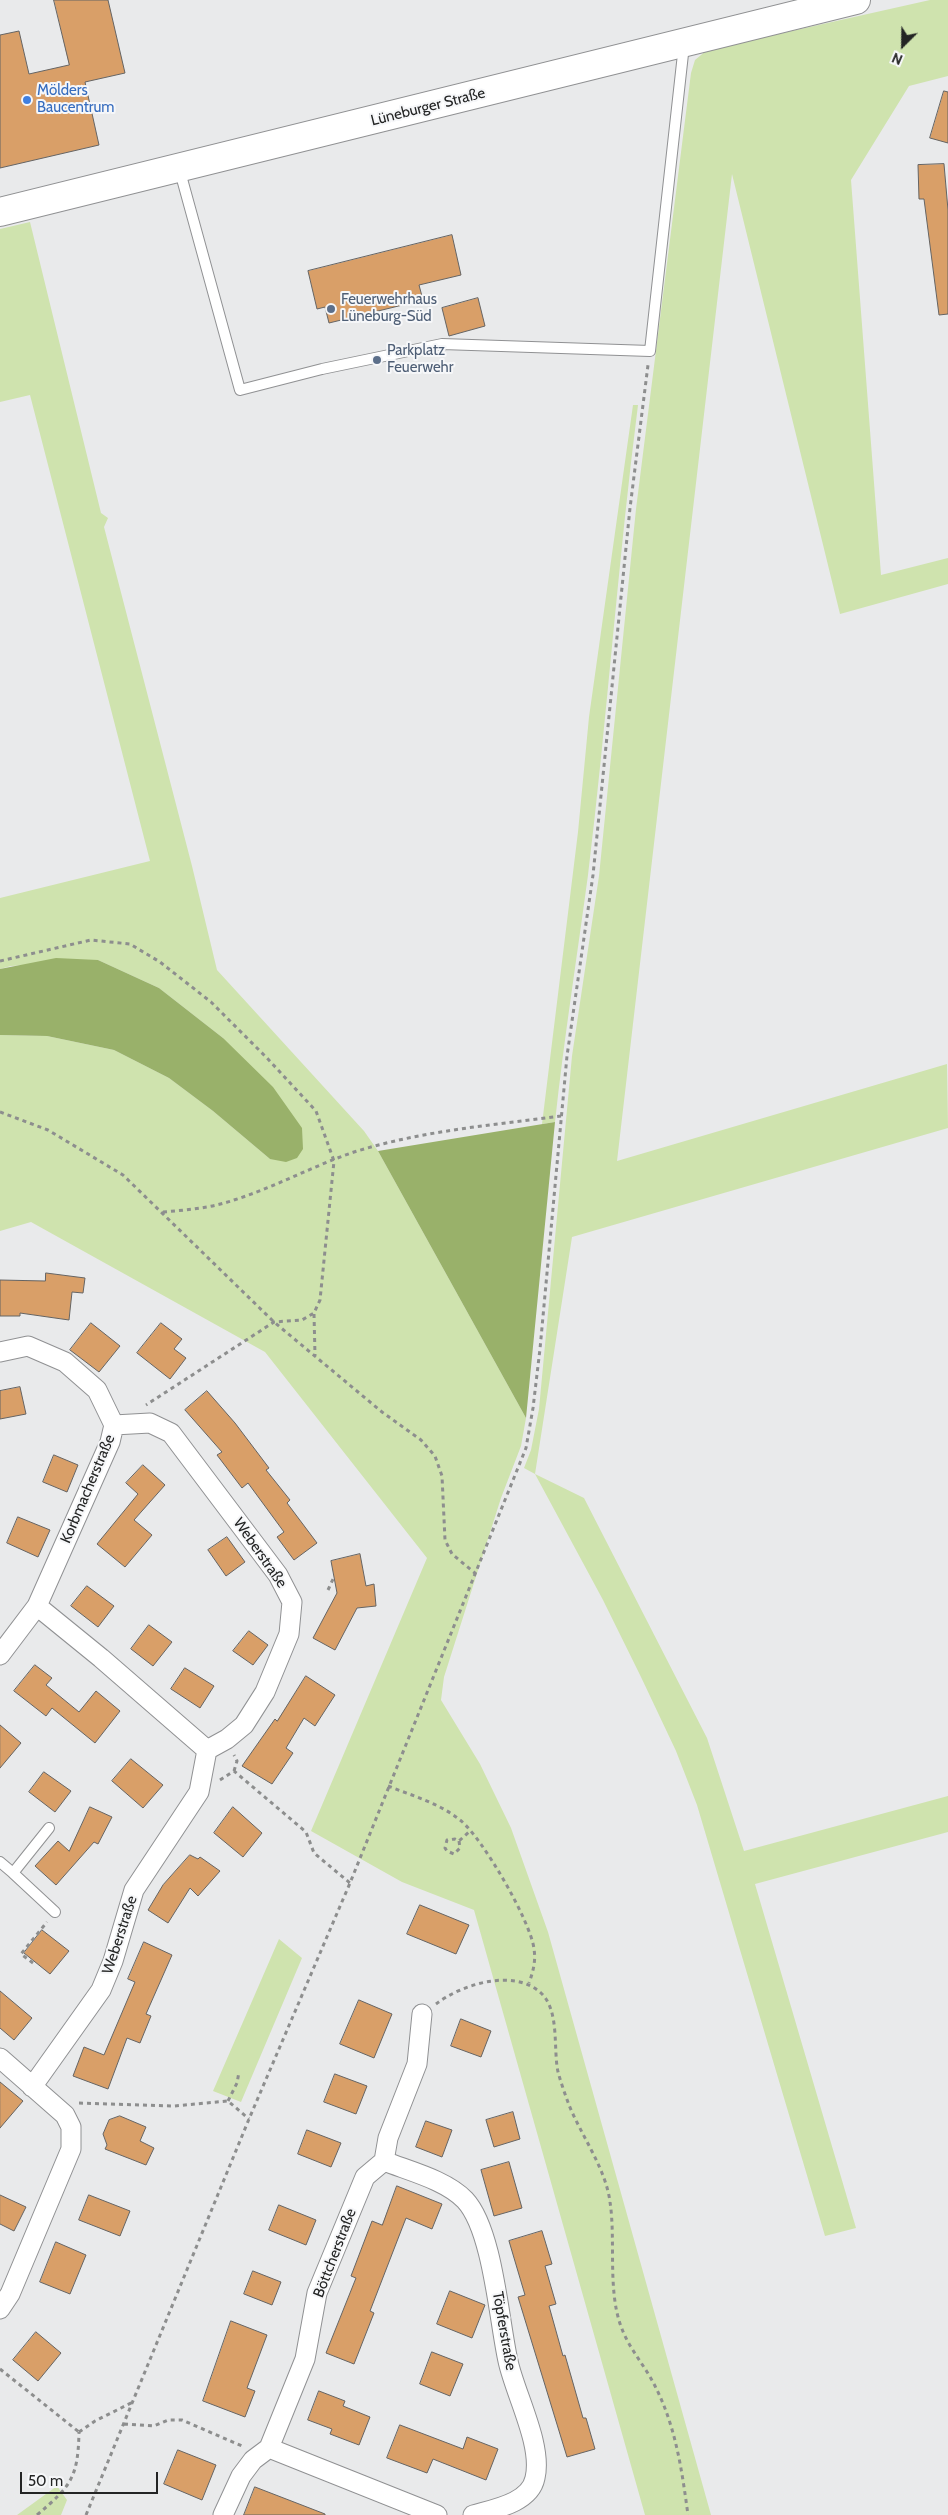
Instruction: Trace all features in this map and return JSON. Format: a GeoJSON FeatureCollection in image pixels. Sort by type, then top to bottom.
{"type":"FeatureCollection","features":[{"type":"Feature","properties":{"kind":"street","name":"Lüneburger Straße"},"geometry":{"type":"LineString","coordinates":[[0,212],[856,0]]}},
{"type":"Feature","properties":{"kind":"street","name":"Korbmacherstraße"},"geometry":{"type":"LineString","coordinates":[[0,1352],[28,1346],[66,1362],[98,1390],[114,1425],[110,1442],[37,1606],[0,1655]]}},
{"type":"Feature","properties":{"kind":"street","name":"Weberstraße"},"geometry":{"type":"LineString","coordinates":[[32,2087],[101,1990],[114,1961],[134,1890],[199,1792],[207,1750],[227,1739],[244,1725],[266,1692],[289,1634],[292,1602],[278,1575],[171,1433],[150,1423],[114,1425]]}},
{"type":"Feature","properties":{"kind":"street"},"geometry":{"type":"LineString","coordinates":[[37,1606],[101,1658],[207,1750]]}},
{"type":"Feature","properties":{"kind":"street"},"geometry":{"type":"LineString","coordinates":[[384,2161],[388,2138],[416,2064],[422,2014]]}},
{"type":"Feature","properties":{"kind":"street"},"geometry":{"type":"LineString","coordinates":[[0,2058],[65,2115],[71,2127],[71,2149],[10,2294],[0,2309]]}},
{"type":"Feature","properties":{"kind":"street","name":"Böttcherstraße"},"geometry":{"type":"LineString","coordinates":[[223,2515],[241,2476],[253,2460],[269,2448],[305,2359],[317,2293],[365,2177],[384,2161]]}},
{"type":"Feature","properties":{"kind":"street","name":"Töpferstraße"},"geometry":{"type":"LineString","coordinates":[[384,2161],[447,2187],[466,2201],[479,2224],[497,2290],[508,2362],[537,2457],[535,2480],[523,2497],[503,2507],[473,2515]]}},
{"type":"Feature","properties":{"kind":"street"},"geometry":{"type":"LineString","coordinates":[[269,2448],[437,2515]]}},
{"type":"Feature","properties":{"kind":"lane"},"geometry":{"type":"LineString","coordinates":[[179,167],[240,390],[322,369],[442,344],[650,351],[684,43]]}},
{"type":"Feature","properties":{"kind":"lane"},"geometry":{"type":"LineString","coordinates":[[13,1872],[49,1828]]}},
{"type":"Feature","properties":{"kind":"lane"},"geometry":{"type":"LineString","coordinates":[[0,1862],[55,1912]]}},
{"type":"Feature","properties":{"kind":"path"},"geometry":{"type":"LineString","coordinates":[[86,2515],[249,2119],[350,1883],[526,1448],[530,1428],[567,1056],[593,876],[630,518],[650,351]]}},
{"type":"Feature","properties":{"kind":"path"},"geometry":{"type":"LineString","coordinates":[[0,962],[91,940],[130,944],[154,959],[211,1002],[316,1111],[334,1161],[320,1300],[314,1313],[315,1356]]}},
{"type":"Feature","properties":{"kind":"path"},"geometry":{"type":"LineString","coordinates":[[0,1112],[48,1130],[124,1175],[274,1322],[382,1412],[421,1440],[435,1456],[442,1476],[445,1540],[452,1554],[476,1574]]}},
{"type":"Feature","properties":{"kind":"path"},"geometry":{"type":"LineString","coordinates":[[162,1212],[202,1208],[233,1200],[334,1161],[383,1145],[448,1132],[561,1116]]}},
{"type":"Feature","properties":{"kind":"path"},"geometry":{"type":"LineString","coordinates":[[114,1425],[274,1322],[302,1320],[314,1313]]}},
{"type":"Feature","properties":{"kind":"path"},"geometry":{"type":"LineString","coordinates":[[328,1590],[334,1577]]}},
{"type":"Feature","properties":{"kind":"path"},"geometry":{"type":"LineString","coordinates":[[199,1792],[234,1771],[306,1832],[314,1853],[350,1883]]}},
{"type":"Feature","properties":{"kind":"path"},"geometry":{"type":"LineString","coordinates":[[388,1786],[443,1807],[470,1831],[524,1916],[534,1948],[534,1967],[529,1983]]}},
{"type":"Feature","properties":{"kind":"path"},"geometry":{"type":"LineString","coordinates":[[459,1841],[470,1831]]}},
{"type":"Feature","properties":{"kind":"path"},"geometry":{"type":"LineString","coordinates":[[455,1838],[459,1841],[460,1848],[458,1852],[454,1854],[447,1851],[445,1844],[447,1840],[455,1838]]}},
{"type":"Feature","properties":{"kind":"path"},"geometry":{"type":"LineString","coordinates":[[32,1963],[21,1954],[55,1912]]}},
{"type":"Feature","properties":{"kind":"path"},"geometry":{"type":"LineString","coordinates":[[446,1996],[472,1986],[501,1980],[529,1983],[543,1994],[551,2011],[558,2072],[569,2105],[607,2187],[610,2202],[613,2268],[621,2328],[656,2386],[664,2405],[675,2437],[688,2515]]}},
{"type":"Feature","properties":{"kind":"path"},"geometry":{"type":"LineString","coordinates":[[228,2102],[237,2083],[239,2072]]}},
{"type":"Feature","properties":{"kind":"path"},"geometry":{"type":"LineString","coordinates":[[65,2115],[73,2102],[174,2106],[228,2102],[249,2119]]}},
{"type":"Feature","properties":{"kind":"path"},"geometry":{"type":"LineString","coordinates":[[0,2369],[79,2432]]}},
{"type":"Feature","properties":{"kind":"path"},"geometry":{"type":"LineString","coordinates":[[79,2432],[95,2421],[133,2402]]}},
{"type":"Feature","properties":{"kind":"path"},"geometry":{"type":"LineString","coordinates":[[124,2424],[154,2426],[168,2420],[182,2420],[245,2447],[269,2448]]}},
{"type":"Feature","properties":{"kind":"path"},"geometry":{"type":"LineString","coordinates":[[37,2515],[65,2491],[78,2460],[79,2432]]}},
{"type":"Feature","properties":{"kind":"green space"},"geometry":{"type":"Polygon","coordinates":[[[930,0],[948,0],[948,76],[909,86],[851,180],[881,575],[948,558],[948,584],[840,614],[732,174],[617,1161],[947,1064],[948,1128],[572,1237],[535,1474],[524,1468],[531,1450],[539,1409],[572,1056],[599,876],[636,509],[691,73],[695,60],[707,50],[930,0]]]}},
{"type":"Feature","properties":{"kind":"green space"},"geometry":{"type":"Polygon","coordinates":[[[30,222],[101,513],[108,518],[104,527],[217,970],[364,1131],[378,1151],[526,1418],[521,1446],[501,1498],[444,1677],[441,1700],[480,1764],[511,1828],[548,1932],[711,2515],[645,2515],[474,1910],[402,1882],[311,1831],[427,1558],[265,1352],[31,1222],[0,1231],[0,1035],[47,1036],[114,1050],[169,1078],[213,1111],[270,1159],[223,1038],[159,988],[98,960],[11,966],[0,969],[0,898],[150,861],[30,395],[0,402],[0,229],[30,222]]]}},
{"type":"Feature","properties":{"kind":"green space"},"geometry":{"type":"Polygon","coordinates":[[[633,405],[638,405],[624,522],[588,875],[555,1122],[542,1124],[578,832],[589,717],[633,405]]]}},
{"type":"Feature","properties":{"kind":"green space"},"geometry":{"type":"Polygon","coordinates":[[[56,958],[98,960],[159,988],[223,1038],[273,1087],[302,1128],[303,1149],[297,1158],[286,1162],[270,1159],[213,1111],[169,1078],[114,1050],[47,1036],[0,1035],[0,969],[56,958]]]}},
{"type":"Feature","properties":{"kind":"green space"},"geometry":{"type":"Polygon","coordinates":[[[555,1122],[526,1418],[378,1151],[555,1122]]]}},
{"type":"Feature","properties":{"kind":"green space"},"geometry":{"type":"Polygon","coordinates":[[[535,1474],[584,1498],[707,1738],[744,1851],[948,1796],[948,1832],[755,1884],[856,2228],[825,2236],[697,1805],[676,1751],[641,1677],[603,1600],[535,1474]]]}},
{"type":"Feature","properties":{"kind":"green space"},"geometry":{"type":"Polygon","coordinates":[[[279,1939],[302,1958],[241,2102],[213,2091],[279,1939]]]}},
{"type":"Feature","properties":{"kind":"green space"},"geometry":{"type":"Polygon","coordinates":[[[57,2486],[67,2500],[61,2515],[17,2515],[57,2486]]]}},
{"type":"Feature","properties":{"kind":"building"},"geometry":{"type":"Polygon","coordinates":[[[54,0],[108,0],[125,73],[85,82],[99,145],[0,168],[0,35],[19,31],[29,74],[69,65],[54,0]]]}},
{"type":"Feature","properties":{"kind":"building"},"geometry":{"type":"Polygon","coordinates":[[[944,91],[948,92],[948,143],[930,138],[944,91]]]}},
{"type":"Feature","properties":{"kind":"building"},"geometry":{"type":"Polygon","coordinates":[[[944,164],[948,210],[948,314],[939,315],[924,199],[919,199],[918,165],[944,164]]]}},
{"type":"Feature","properties":{"kind":"building"},"geometry":{"type":"Polygon","coordinates":[[[452,235],[461,275],[419,285],[423,300],[329,323],[325,307],[317,309],[308,271],[452,235]]]}},
{"type":"Feature","properties":{"kind":"building"},"geometry":{"type":"Polygon","coordinates":[[[478,298],[485,326],[449,336],[442,308],[478,298]]]}},
{"type":"Feature","properties":{"kind":"building"},"geometry":{"type":"Polygon","coordinates":[[[46,1273],[85,1278],[83,1293],[72,1292],[69,1320],[20,1313],[20,1316],[0,1316],[0,1280],[45,1281],[46,1273]]]}},
{"type":"Feature","properties":{"kind":"building"},"geometry":{"type":"Polygon","coordinates":[[[91,1323],[120,1346],[99,1372],[70,1350],[91,1323]]]}},
{"type":"Feature","properties":{"kind":"building"},"geometry":{"type":"Polygon","coordinates":[[[161,1323],[182,1339],[174,1349],[186,1358],[170,1379],[137,1353],[161,1323]]]}},
{"type":"Feature","properties":{"kind":"building"},"geometry":{"type":"Polygon","coordinates":[[[20,1387],[26,1414],[0,1419],[0,1391],[20,1387]]]}},
{"type":"Feature","properties":{"kind":"building"},"geometry":{"type":"Polygon","coordinates":[[[207,1391],[235,1423],[269,1468],[266,1470],[290,1500],[287,1503],[317,1543],[294,1560],[277,1537],[284,1532],[248,1483],[242,1488],[217,1455],[222,1452],[185,1410],[207,1391]]]}},
{"type":"Feature","properties":{"kind":"building"},"geometry":{"type":"Polygon","coordinates":[[[54,1455],[78,1465],[67,1492],[43,1482],[54,1455]]]}},
{"type":"Feature","properties":{"kind":"building"},"geometry":{"type":"Polygon","coordinates":[[[143,1465],[165,1485],[134,1520],[152,1535],[125,1567],[97,1544],[138,1494],[126,1483],[143,1465]]]}},
{"type":"Feature","properties":{"kind":"building"},"geometry":{"type":"Polygon","coordinates":[[[18,1517],[50,1530],[38,1557],[7,1543],[18,1517]]]}},
{"type":"Feature","properties":{"kind":"building"},"geometry":{"type":"Polygon","coordinates":[[[227,1537],[245,1562],[226,1576],[208,1550],[227,1537]]]}},
{"type":"Feature","properties":{"kind":"building"},"geometry":{"type":"Polygon","coordinates":[[[360,1554],[366,1586],[374,1584],[376,1606],[357,1608],[335,1650],[313,1638],[337,1593],[331,1561],[360,1554]]]}},
{"type":"Feature","properties":{"kind":"building"},"geometry":{"type":"Polygon","coordinates":[[[87,1586],[114,1606],[98,1627],[71,1606],[87,1586]]]}},
{"type":"Feature","properties":{"kind":"building"},"geometry":{"type":"Polygon","coordinates":[[[149,1625],[172,1642],[153,1666],[131,1649],[149,1625]]]}},
{"type":"Feature","properties":{"kind":"building"},"geometry":{"type":"Polygon","coordinates":[[[249,1631],[268,1645],[253,1665],[233,1651],[249,1631]]]}},
{"type":"Feature","properties":{"kind":"building"},"geometry":{"type":"Polygon","coordinates":[[[35,1665],[52,1678],[46,1685],[79,1712],[96,1691],[120,1711],[95,1743],[52,1708],[46,1716],[14,1691],[35,1665]]]}},
{"type":"Feature","properties":{"kind":"building"},"geometry":{"type":"Polygon","coordinates":[[[185,1668],[214,1686],[200,1708],[171,1689],[185,1668]]]}},
{"type":"Feature","properties":{"kind":"building"},"geometry":{"type":"Polygon","coordinates":[[[306,1676],[335,1695],[315,1726],[304,1718],[286,1748],[293,1753],[272,1784],[242,1766],[275,1719],[277,1721],[306,1676]]]}},
{"type":"Feature","properties":{"kind":"building"},"geometry":{"type":"Polygon","coordinates":[[[0,1725],[21,1743],[0,1768],[0,1725]]]}},
{"type":"Feature","properties":{"kind":"building"},"geometry":{"type":"Polygon","coordinates":[[[131,1759],[163,1785],[143,1808],[112,1781],[131,1759]]]}},
{"type":"Feature","properties":{"kind":"building"},"geometry":{"type":"Polygon","coordinates":[[[44,1772],[71,1791],[55,1812],[29,1792],[44,1772]]]}},
{"type":"Feature","properties":{"kind":"building"},"geometry":{"type":"Polygon","coordinates":[[[90,1807],[112,1817],[98,1844],[94,1842],[56,1885],[35,1866],[58,1841],[69,1851],[90,1807]]]}},
{"type":"Feature","properties":{"kind":"building"},"geometry":{"type":"Polygon","coordinates":[[[233,1807],[262,1833],[243,1857],[214,1833],[233,1807]]]}},
{"type":"Feature","properties":{"kind":"building"},"geometry":{"type":"Polygon","coordinates":[[[190,1855],[198,1859],[200,1857],[220,1871],[198,1896],[190,1888],[168,1923],[148,1910],[163,1885],[190,1855]]]}},
{"type":"Feature","properties":{"kind":"building"},"geometry":{"type":"Polygon","coordinates":[[[420,1905],[469,1925],[456,1954],[407,1934],[420,1905]]]}},
{"type":"Feature","properties":{"kind":"building"},"geometry":{"type":"Polygon","coordinates":[[[42,1930],[69,1951],[50,1974],[24,1953],[42,1930]]]}},
{"type":"Feature","properties":{"kind":"building"},"geometry":{"type":"Polygon","coordinates":[[[144,1942],[172,1955],[146,2014],[151,2016],[140,2043],[127,2038],[108,2089],[73,2076],[84,2047],[104,2055],[135,1982],[128,1979],[144,1942]]]}},
{"type":"Feature","properties":{"kind":"building"},"geometry":{"type":"Polygon","coordinates":[[[0,1991],[32,2018],[14,2040],[0,2028],[0,1991]]]}},
{"type":"Feature","properties":{"kind":"building"},"geometry":{"type":"Polygon","coordinates":[[[359,2000],[392,2014],[374,2058],[340,2044],[359,2000]]]}},
{"type":"Feature","properties":{"kind":"building"},"geometry":{"type":"Polygon","coordinates":[[[461,2019],[491,2031],[481,2057],[451,2046],[461,2019]]]}},
{"type":"Feature","properties":{"kind":"building"},"geometry":{"type":"Polygon","coordinates":[[[335,2074],[367,2086],[356,2114],[324,2102],[335,2074]]]}},
{"type":"Feature","properties":{"kind":"building"},"geometry":{"type":"Polygon","coordinates":[[[0,2082],[23,2101],[0,2128],[0,2082]]]}},
{"type":"Feature","properties":{"kind":"building"},"geometry":{"type":"Polygon","coordinates":[[[513,2112],[520,2139],[494,2147],[486,2120],[513,2112]]]}},
{"type":"Feature","properties":{"kind":"building"},"geometry":{"type":"Polygon","coordinates":[[[120,2116],[146,2127],[140,2141],[154,2148],[146,2165],[105,2149],[107,2145],[103,2134],[109,2120],[120,2116]]]}},
{"type":"Feature","properties":{"kind":"building"},"geometry":{"type":"Polygon","coordinates":[[[426,2121],[452,2130],[442,2157],[416,2147],[426,2121]]]}},
{"type":"Feature","properties":{"kind":"building"},"geometry":{"type":"Polygon","coordinates":[[[307,2130],[341,2143],[331,2167],[298,2154],[307,2130]]]}},
{"type":"Feature","properties":{"kind":"building"},"geometry":{"type":"Polygon","coordinates":[[[509,2162],[522,2208],[494,2216],[481,2170],[509,2162]]]}},
{"type":"Feature","properties":{"kind":"building"},"geometry":{"type":"Polygon","coordinates":[[[397,2186],[442,2204],[432,2229],[406,2218],[370,2311],[374,2313],[354,2364],[326,2353],[356,2278],[351,2276],[372,2221],[382,2225],[397,2186]]]}},
{"type":"Feature","properties":{"kind":"building"},"geometry":{"type":"Polygon","coordinates":[[[0,2195],[26,2207],[14,2231],[0,2224],[0,2195]]]}},
{"type":"Feature","properties":{"kind":"building"},"geometry":{"type":"Polygon","coordinates":[[[89,2195],[130,2211],[120,2236],[79,2220],[89,2195]]]}},
{"type":"Feature","properties":{"kind":"building"},"geometry":{"type":"Polygon","coordinates":[[[279,2205],[316,2220],[306,2245],[269,2230],[279,2205]]]}},
{"type":"Feature","properties":{"kind":"building"},"geometry":{"type":"Polygon","coordinates":[[[542,2231],[552,2264],[545,2266],[556,2304],[549,2306],[563,2356],[565,2355],[583,2418],[586,2418],[595,2449],[567,2457],[518,2297],[525,2295],[509,2241],[542,2231]]]}},
{"type":"Feature","properties":{"kind":"building"},"geometry":{"type":"Polygon","coordinates":[[[56,2242],[86,2255],[70,2294],[40,2282],[56,2242]]]}},
{"type":"Feature","properties":{"kind":"building"},"geometry":{"type":"Polygon","coordinates":[[[253,2271],[281,2282],[272,2305],[244,2294],[253,2271]]]}},
{"type":"Feature","properties":{"kind":"building"},"geometry":{"type":"Polygon","coordinates":[[[450,2291],[485,2305],[472,2338],[437,2324],[450,2291]]]}},
{"type":"Feature","properties":{"kind":"building"},"geometry":{"type":"Polygon","coordinates":[[[231,2321],[267,2335],[247,2388],[255,2391],[245,2417],[203,2401],[231,2321]]]}},
{"type":"Feature","properties":{"kind":"building"},"geometry":{"type":"Polygon","coordinates":[[[36,2332],[61,2353],[38,2381],[13,2360],[36,2332]]]}},
{"type":"Feature","properties":{"kind":"building"},"geometry":{"type":"Polygon","coordinates":[[[432,2352],[463,2364],[450,2396],[420,2384],[432,2352]]]}},
{"type":"Feature","properties":{"kind":"building"},"geometry":{"type":"Polygon","coordinates":[[[319,2391],[345,2401],[343,2406],[370,2417],[359,2445],[330,2434],[332,2429],[308,2420],[319,2391]]]}},
{"type":"Feature","properties":{"kind":"building"},"geometry":{"type":"Polygon","coordinates":[[[400,2425],[463,2449],[467,2437],[498,2449],[486,2480],[433,2459],[427,2473],[387,2458],[400,2425]]]}},
{"type":"Feature","properties":{"kind":"building"},"geometry":{"type":"Polygon","coordinates":[[[178,2450],[216,2465],[202,2500],[164,2484],[178,2450]]]}},
{"type":"Feature","properties":{"kind":"building"},"geometry":{"type":"Polygon","coordinates":[[[255,2487],[325,2514],[325,2515],[244,2515],[255,2487]]]}},
{"type":"Feature","properties":{"kind":"place","name":"Mölders Baucentrum"},"geometry":{"type":"Point","coordinates":[27,100]}},
{"type":"Feature","properties":{"kind":"place","name":"Feuerwehrhaus Lüneburg-Süd"},"geometry":{"type":"Point","coordinates":[331,309]}},
{"type":"Feature","properties":{"kind":"place","name":"Parkplatz Feuerwehr"},"geometry":{"type":"Point","coordinates":[377,360]}}]}
